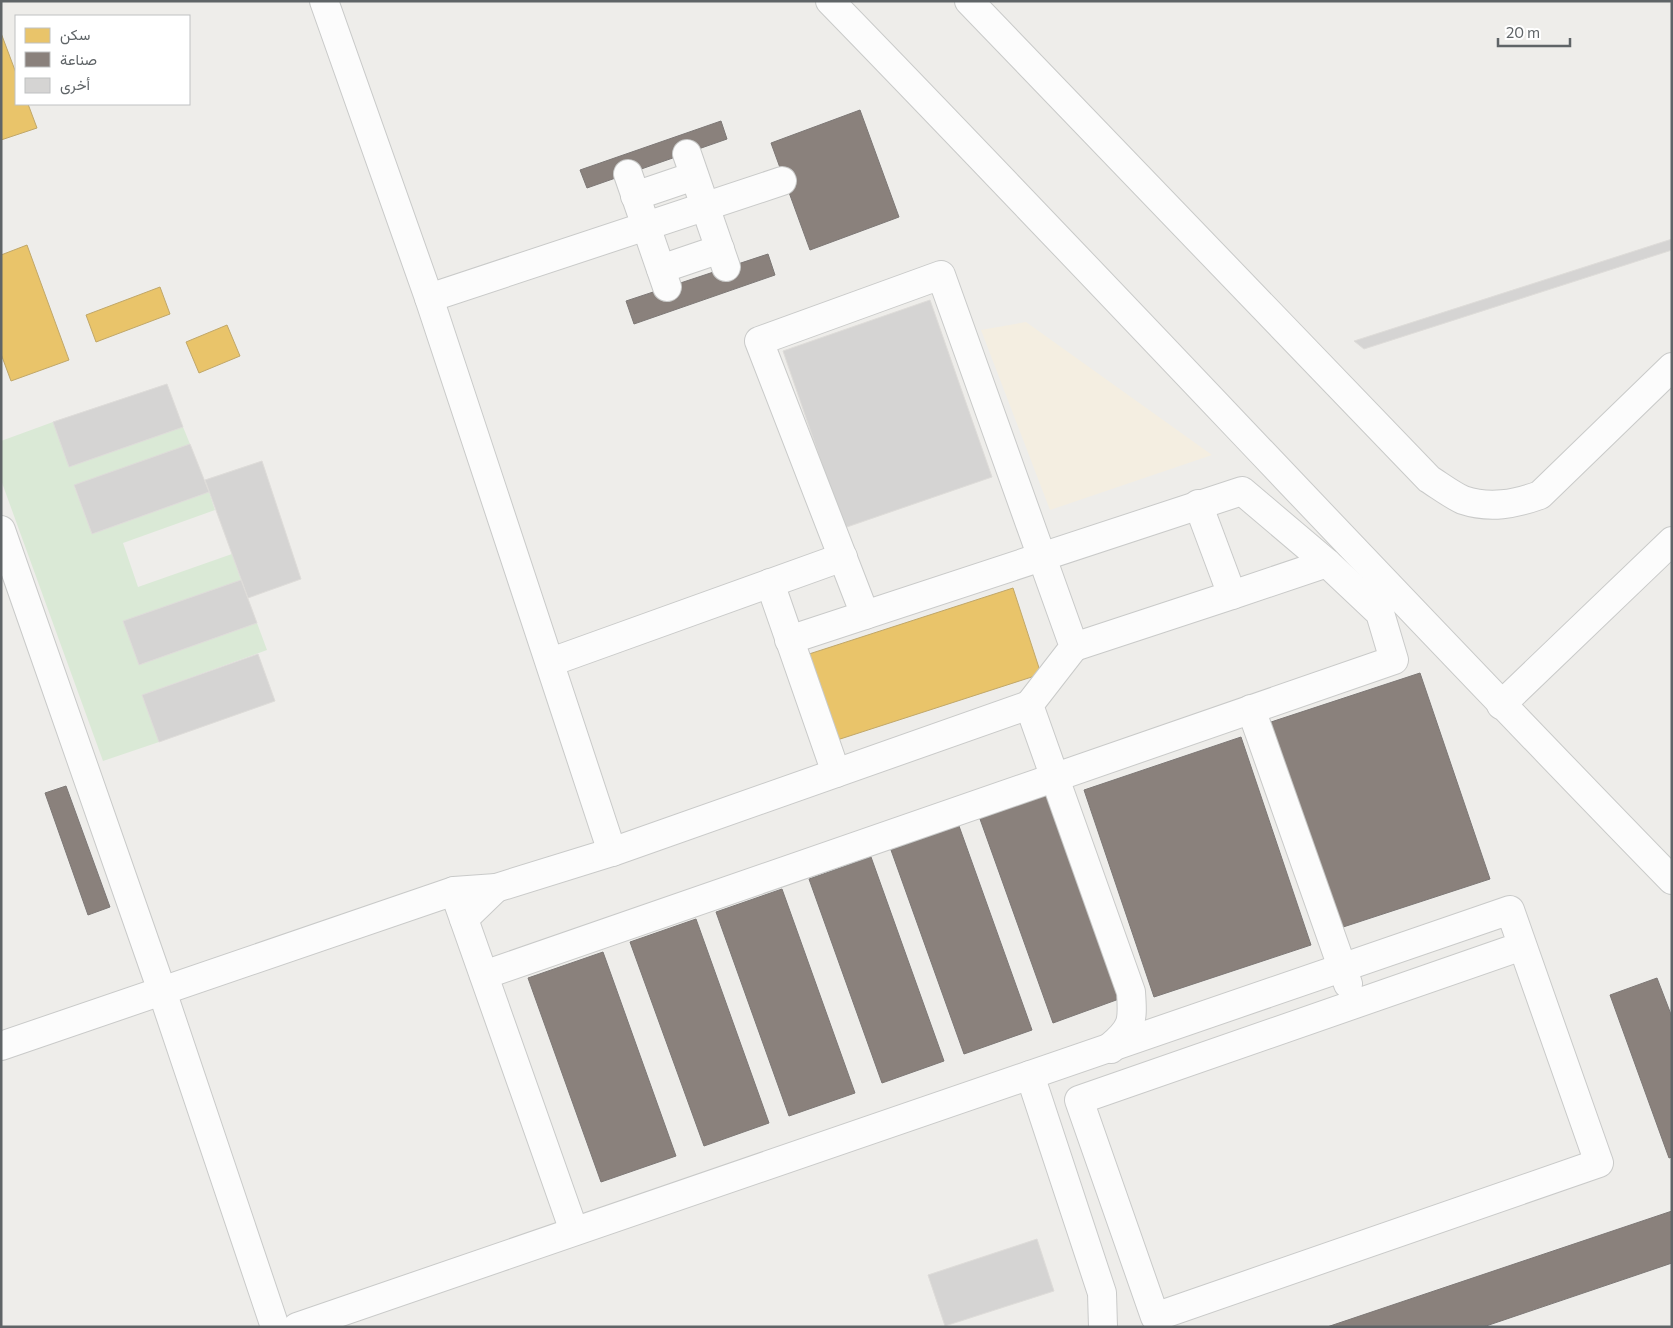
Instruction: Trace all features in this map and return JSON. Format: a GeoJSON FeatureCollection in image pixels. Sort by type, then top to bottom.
{"type":"FeatureCollection","features":[{"type":"Feature","properties":{"kind":"lane"},"geometry":{"type":"LineString","coordinates":[[324,1],[429,298],[612,852]]}},
{"type":"Feature","properties":{"kind":"lane"},"geometry":{"type":"LineString","coordinates":[[830,1],[1011,187],[1501,706],[1672,880]]}},
{"type":"Feature","properties":{"kind":"lane"},"geometry":{"type":"LineString","coordinates":[[969,1],[1430,479],[1462,500],[1488,506],[1516,504],[1540,495],[1672,367]]}},
{"type":"Feature","properties":{"kind":"lane"},"geometry":{"type":"LineString","coordinates":[[691,165],[705,206],[723,258],[664,278],[631,185],[691,165]]}},
{"type":"Feature","properties":{"kind":"lane"},"geometry":{"type":"LineString","coordinates":[[429,298],[782,181]]}},
{"type":"Feature","properties":{"kind":"lane"},"geometry":{"type":"LineString","coordinates":[[865,615],[759,341],[941,274],[1074,647]]}},
{"type":"Feature","properties":{"kind":"lane"},"geometry":{"type":"LineString","coordinates":[[484,975],[1394,660],[1380,613],[1327,564],[1242,491],[789,640]]}},
{"type":"Feature","properties":{"kind":"lane"},"geometry":{"type":"LineString","coordinates":[[1198,504],[1232,595]]}},
{"type":"Feature","properties":{"kind":"lane"},"geometry":{"type":"LineString","coordinates":[[1,530],[162,991],[275,1327]]}},
{"type":"Feature","properties":{"kind":"lane"},"geometry":{"type":"LineString","coordinates":[[1501,706],[1672,541]]}},
{"type":"Feature","properties":{"kind":"lane"},"geometry":{"type":"LineString","coordinates":[[550,662],[843,557]]}},
{"type":"Feature","properties":{"kind":"lane"},"geometry":{"type":"LineString","coordinates":[[1,1046],[454,891],[496,888],[612,852],[1029,706],[1074,647],[1327,564]]}},
{"type":"Feature","properties":{"kind":"lane"},"geometry":{"type":"LineString","coordinates":[[770,583],[836,773]]}},
{"type":"Feature","properties":{"kind":"lane"},"geometry":{"type":"LineString","coordinates":[[1029,706],[1132,992],[1132,1017],[1124,1036],[1110,1048]]}},
{"type":"Feature","properties":{"kind":"lane"},"geometry":{"type":"LineString","coordinates":[[1251,709],[1355,1004]]}},
{"type":"Feature","properties":{"kind":"lane"},"geometry":{"type":"LineString","coordinates":[[464,919],[496,888]]}},
{"type":"Feature","properties":{"kind":"lane"},"geometry":{"type":"LineString","coordinates":[[454,891],[574,1231]]}},
{"type":"Feature","properties":{"kind":"lane"},"geometry":{"type":"LineString","coordinates":[[297,1327],[1510,910],[1598,1163],[1155,1318],[1079,1100],[1522,946]]}},
{"type":"Feature","properties":{"kind":"lane"},"geometry":{"type":"LineString","coordinates":[[1110,1048],[1127,1083]]}},
{"type":"Feature","properties":{"kind":"lane"},"geometry":{"type":"LineString","coordinates":[[1030,1075],[1102,1293],[1103,1327]]}},
{"type":"Feature","properties":{"kind":"green space"},"geometry":{"type":"Polygon","coordinates":[[[53,422],[69,467],[183,427],[190,444],[74,486],[92,534],[209,492],[215,510],[123,543],[138,587],[232,554],[241,580],[123,621],[139,665],[257,623],[267,650],[142,695],[159,742],[103,761],[1,480],[1,441],[53,422]]]}},
{"type":"Feature","properties":{"kind":"sand"},"geometry":{"type":"Polygon","coordinates":[[[1026,322],[1212,455],[1050,510],[981,330],[1026,322]]]}},
{"type":"Feature","properties":{"kind":"building: سكن"},"geometry":{"type":"Polygon","coordinates":[[[1,33],[15,70],[15,105],[28,105],[37,128],[1,140],[1,33]]]}},
{"type":"Feature","properties":{"kind":"building: سكن"},"geometry":{"type":"Polygon","coordinates":[[[27,245],[69,360],[11,381],[1,354],[1,255],[27,245]]]}},
{"type":"Feature","properties":{"kind":"building: سكن"},"geometry":{"type":"Polygon","coordinates":[[[160,287],[170,314],[96,342],[86,315],[160,287]]]}},
{"type":"Feature","properties":{"kind":"building: سكن"},"geometry":{"type":"Polygon","coordinates":[[[227,325],[240,356],[199,373],[186,342],[227,325]]]}},
{"type":"Feature","properties":{"kind":"building: سكن"},"geometry":{"type":"Polygon","coordinates":[[[1013,588],[1041,674],[834,741],[806,655],[1013,588]]]}},
{"type":"Feature","properties":{"kind":"building: صناعة"},"geometry":{"type":"Polygon","coordinates":[[[860,110],[899,217],[810,250],[771,143],[860,110]]]}},
{"type":"Feature","properties":{"kind":"building: صناعة"},"geometry":{"type":"Polygon","coordinates":[[[721,121],[727,139],[587,188],[580,170],[721,121]]]}},
{"type":"Feature","properties":{"kind":"building: صناعة"},"geometry":{"type":"Polygon","coordinates":[[[768,254],[775,275],[634,324],[626,301],[768,254]]]}},
{"type":"Feature","properties":{"kind":"building: صناعة"},"geometry":{"type":"Polygon","coordinates":[[[1420,673],[1490,879],[1334,930],[1265,724],[1420,673]]]}},
{"type":"Feature","properties":{"kind":"building: صناعة"},"geometry":{"type":"Polygon","coordinates":[[[1241,737],[1311,945],[1154,997],[1084,790],[1241,737]]]}},
{"type":"Feature","properties":{"kind":"building: صناعة"},"geometry":{"type":"Polygon","coordinates":[[[66,786],[110,907],[88,915],[45,793],[66,786]]]}},
{"type":"Feature","properties":{"kind":"building: صناعة"},"geometry":{"type":"Polygon","coordinates":[[[1046,795],[1119,999],[1053,1023],[980,819],[1046,795]]]}},
{"type":"Feature","properties":{"kind":"building: صناعة"},"geometry":{"type":"Polygon","coordinates":[[[959,826],[1032,1030],[964,1054],[891,850],[959,826]]]}},
{"type":"Feature","properties":{"kind":"building: صناعة"},"geometry":{"type":"Polygon","coordinates":[[[871,857],[944,1061],[882,1083],[809,879],[871,857]]]}},
{"type":"Feature","properties":{"kind":"building: صناعة"},"geometry":{"type":"Polygon","coordinates":[[[782,889],[855,1093],[789,1116],[716,912],[782,889]]]}},
{"type":"Feature","properties":{"kind":"building: صناعة"},"geometry":{"type":"Polygon","coordinates":[[[696,919],[769,1123],[704,1146],[630,942],[696,919]]]}},
{"type":"Feature","properties":{"kind":"building: صناعة"},"geometry":{"type":"Polygon","coordinates":[[[603,952],[676,1156],[601,1182],[528,978],[603,952]]]}},
{"type":"Feature","properties":{"kind":"building: صناعة"},"geometry":{"type":"Polygon","coordinates":[[[1657,978],[1672,1017],[1672,1157],[1669,1158],[1610,995],[1657,978]]]}},
{"type":"Feature","properties":{"kind":"building: صناعة"},"geometry":{"type":"Polygon","coordinates":[[[1672,1211],[1672,1263],[1483,1327],[1327,1327],[1672,1211]]]}},
{"type":"Feature","properties":{"kind":"building: أخرى"},"geometry":{"type":"Polygon","coordinates":[[[1672,239],[1672,250],[1364,349],[1354,341],[1672,239]]]}},
{"type":"Feature","properties":{"kind":"building: أخرى"},"geometry":{"type":"Polygon","coordinates":[[[930,300],[992,477],[844,528],[783,351],[930,300]]]}},
{"type":"Feature","properties":{"kind":"building: أخرى"},"geometry":{"type":"Polygon","coordinates":[[[167,384],[183,427],[69,467],[53,422],[167,384]]]}},
{"type":"Feature","properties":{"kind":"building: أخرى"},"geometry":{"type":"Polygon","coordinates":[[[190,444],[209,492],[92,534],[74,485],[190,444]]]}},
{"type":"Feature","properties":{"kind":"building: أخرى"},"geometry":{"type":"Polygon","coordinates":[[[262,461],[301,579],[248,598],[205,480],[262,461]]]}},
{"type":"Feature","properties":{"kind":"building: أخرى"},"geometry":{"type":"Polygon","coordinates":[[[241,580],[257,623],[139,665],[123,621],[241,580]]]}},
{"type":"Feature","properties":{"kind":"building: أخرى"},"geometry":{"type":"Polygon","coordinates":[[[258,654],[275,701],[159,742],[142,695],[258,654]]]}},
{"type":"Feature","properties":{"kind":"building: أخرى"},"geometry":{"type":"Polygon","coordinates":[[[1037,1239],[1054,1291],[945,1326],[928,1275],[1037,1239]]]}}]}
